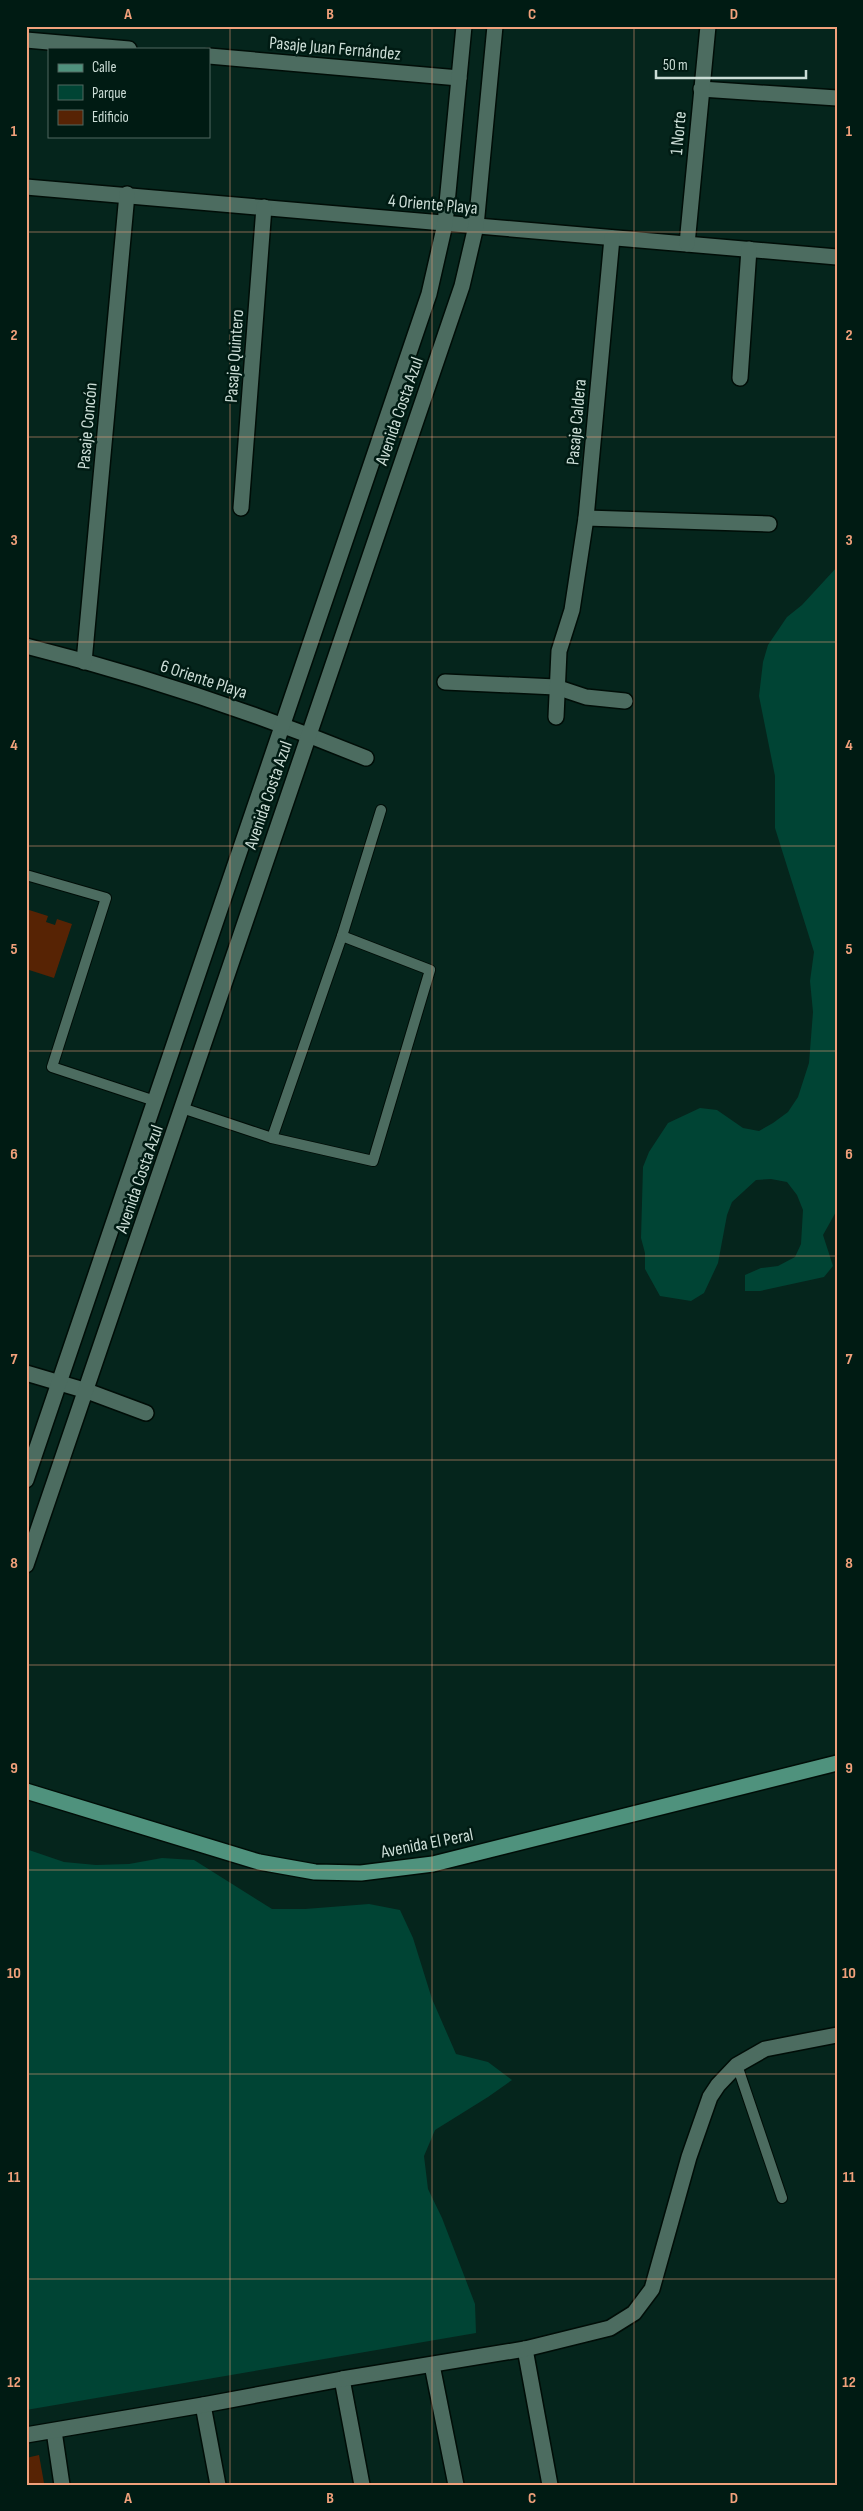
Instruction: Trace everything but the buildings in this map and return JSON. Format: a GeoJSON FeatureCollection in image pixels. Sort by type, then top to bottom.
{"type":"FeatureCollection","features":[{"type":"Feature","properties":{"kind":"main road","name":"Avenida El Peral"},"geometry":{"type":"LineString","coordinates":[[26,1791],[259,1862],[315,1872],[361,1873],[433,1864],[837,1763]]}},
{"type":"Feature","properties":{"kind":"street","name":"Avenida Costa Azul"},"geometry":{"type":"LineString","coordinates":[[26,1480],[284,726],[429,294],[445,224],[464,26]]}},
{"type":"Feature","properties":{"kind":"street","name":"Avenida Costa Azul"},"geometry":{"type":"LineString","coordinates":[[26,1565],[87,1391],[308,734],[462,286],[476,226],[496,26]]}},
{"type":"Feature","properties":{"kind":"street","name":"1 Norte"},"geometry":{"type":"LineString","coordinates":[[687,244],[708,26]]}},
{"type":"Feature","properties":{"kind":"street"},"geometry":{"type":"LineString","coordinates":[[26,40],[118,48]]}},
{"type":"Feature","properties":{"kind":"street","name":"Pasaje Juan Fernández"},"geometry":{"type":"LineString","coordinates":[[210,56],[459,78]]}},
{"type":"Feature","properties":{"kind":"street"},"geometry":{"type":"LineString","coordinates":[[701,89],[837,98]]}},
{"type":"Feature","properties":{"kind":"street","name":"4 Oriente Playa"},"geometry":{"type":"LineString","coordinates":[[26,187],[127,194],[445,224],[837,257]]}},
{"type":"Feature","properties":{"kind":"street","name":"Pasaje Concón"},"geometry":{"type":"LineString","coordinates":[[84,662],[127,194]]}},
{"type":"Feature","properties":{"kind":"street","name":"Pasaje Quintero"},"geometry":{"type":"LineString","coordinates":[[241,508],[264,207]]}},
{"type":"Feature","properties":{"kind":"street","name":"Pasaje Caldera"},"geometry":{"type":"LineString","coordinates":[[556,717],[559,651],[572,610],[586,518],[612,238]]}},
{"type":"Feature","properties":{"kind":"street"},"geometry":{"type":"LineString","coordinates":[[740,378],[749,249]]}},
{"type":"Feature","properties":{"kind":"street"},"geometry":{"type":"LineString","coordinates":[[586,518],[769,524]]}},
{"type":"Feature","properties":{"kind":"street","name":"6 Oriente Playa"},"geometry":{"type":"LineString","coordinates":[[26,646],[218,703],[308,734],[366,758]]}},
{"type":"Feature","properties":{"kind":"street"},"geometry":{"type":"LineString","coordinates":[[445,682],[556,687],[586,697],[625,702]]}},
{"type":"Feature","properties":{"kind":"street"},"geometry":{"type":"LineString","coordinates":[[26,1374],[87,1391],[146,1413]]}},
{"type":"Feature","properties":{"kind":"street"},"geometry":{"type":"LineString","coordinates":[[26,2435],[342,2379],[525,2349],[610,2328],[634,2313],[644,2302],[658,2275],[690,2157],[710,2097],[718,2085],[737,2065],[765,2049],[837,2035]]}},
{"type":"Feature","properties":{"kind":"street"},"geometry":{"type":"LineString","coordinates":[[525,2349],[550,2485]]}},
{"type":"Feature","properties":{"kind":"street"},"geometry":{"type":"LineString","coordinates":[[432,2364],[456,2485]]}},
{"type":"Feature","properties":{"kind":"street"},"geometry":{"type":"LineString","coordinates":[[342,2379],[362,2485]]}},
{"type":"Feature","properties":{"kind":"street"},"geometry":{"type":"LineString","coordinates":[[203,2405],[218,2485]]}},
{"type":"Feature","properties":{"kind":"street"},"geometry":{"type":"LineString","coordinates":[[54,2430],[62,2485]]}},
{"type":"Feature","properties":{"kind":"lane"},"geometry":{"type":"LineString","coordinates":[[272,1138],[342,936],[381,810]]}},
{"type":"Feature","properties":{"kind":"lane"},"geometry":{"type":"LineString","coordinates":[[26,875],[106,898],[52,1068],[155,1101]]}},
{"type":"Feature","properties":{"kind":"lane"},"geometry":{"type":"LineString","coordinates":[[182,1108],[272,1138],[373,1161],[430,970],[342,936]]}},
{"type":"Feature","properties":{"kind":"lane"},"geometry":{"type":"LineString","coordinates":[[737,2065],[782,2198]]}},
{"type":"Feature","properties":{"kind":"green space"},"geometry":{"type":"Polygon","coordinates":[[[837,567],[837,1210],[823,1235],[833,1266],[824,1277],[760,1291],[745,1291],[745,1275],[761,1268],[778,1266],[795,1257],[801,1244],[803,1210],[797,1195],[787,1182],[771,1179],[756,1180],[732,1202],[727,1215],[718,1263],[704,1293],[691,1301],[660,1296],[645,1269],[645,1253],[641,1238],[643,1167],[649,1152],[668,1123],[700,1108],[717,1110],[743,1128],[759,1131],[788,1112],[798,1097],[809,1063],[813,1012],[810,981],[814,952],[775,828],[775,776],[759,696],[763,662],[768,645],[787,617],[802,605],[837,567]]]}},
{"type":"Feature","properties":{"kind":"green space"},"geometry":{"type":"Polygon","coordinates":[[[26,1849],[64,1862],[96,1865],[129,1864],[162,1858],[194,1860],[272,1909],[305,1909],[369,1904],[400,1910],[413,1938],[432,1999],[456,2054],[488,2062],[512,2080],[435,2130],[424,2156],[428,2189],[442,2218],[475,2304],[476,2333],[26,2410],[26,1849]]]}}]}
